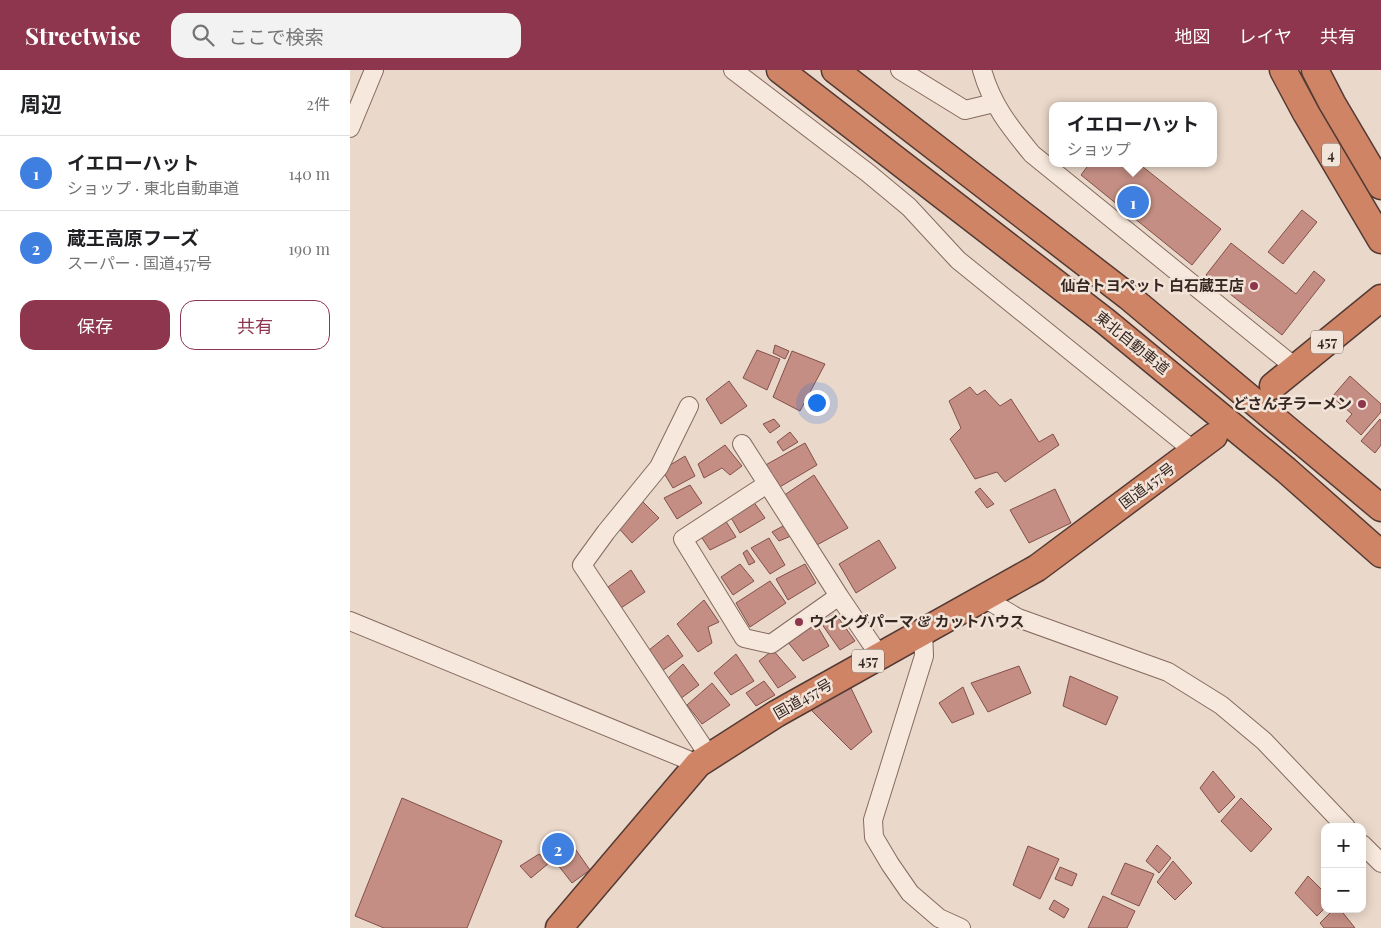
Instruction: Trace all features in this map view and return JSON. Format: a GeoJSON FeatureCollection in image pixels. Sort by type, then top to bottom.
{"type":"FeatureCollection","features":[{"type":"Feature","properties":{"kind":"highway","name":"東北自動車道"},"geometry":{"type":"LineString","coordinates":[[780,70],[1105,321],[1286,470],[1381,554]]}},
{"type":"Feature","properties":{"kind":"highway"},"geometry":{"type":"LineString","coordinates":[[835,70],[1129,297],[1381,508]]}},
{"type":"Feature","properties":{"kind":"highway","name":"4"},"geometry":{"type":"LineString","coordinates":[[1284,70],[1306,113],[1381,240]]}},
{"type":"Feature","properties":{"kind":"highway","name":"4"},"geometry":{"type":"LineString","coordinates":[[1315,70],[1332,103],[1381,186]]}},
{"type":"Feature","properties":{"kind":"highway","name":"457"},"geometry":{"type":"LineString","coordinates":[[1272,386],[1381,298]]}},
{"type":"Feature","properties":{"kind":"highway","name":"国道457号"},"geometry":{"type":"LineString","coordinates":[[559,928],[704,760],[776,714],[923,630],[1037,568],[1204,443]]}},
{"type":"Feature","properties":{"kind":"street"},"geometry":{"type":"LineString","coordinates":[[350,128],[374,70]]}},
{"type":"Feature","properties":{"kind":"street"},"geometry":{"type":"LineString","coordinates":[[733,70],[909,207],[958,260],[1204,443]]}},
{"type":"Feature","properties":{"kind":"street"},"geometry":{"type":"LineString","coordinates":[[900,70],[965,110],[994,103]]}},
{"type":"Feature","properties":{"kind":"street"},"geometry":{"type":"LineString","coordinates":[[982,70],[994,103],[1010,127],[1032,154],[1296,368]]}},
{"type":"Feature","properties":{"kind":"street"},"geometry":{"type":"LineString","coordinates":[[689,406],[659,467],[606,532],[582,566],[704,760]]}},
{"type":"Feature","properties":{"kind":"street"},"geometry":{"type":"LineString","coordinates":[[742,444],[879,655]]}},
{"type":"Feature","properties":{"kind":"street"},"geometry":{"type":"LineString","coordinates":[[767,484],[683,539],[744,638],[771,644],[839,596]]}},
{"type":"Feature","properties":{"kind":"street"},"geometry":{"type":"LineString","coordinates":[[984,598],[1018,618],[1168,672],[1221,704],[1264,741],[1342,823]]}},
{"type":"Feature","properties":{"kind":"street"},"geometry":{"type":"LineString","coordinates":[[350,621],[704,760]]}},
{"type":"Feature","properties":{"kind":"street"},"geometry":{"type":"LineString","coordinates":[[923,630],[924,656],[872,820],[874,837],[910,892],[939,918],[961,928]]}},
{"type":"Feature","properties":{"kind":"street"},"geometry":{"type":"LineString","coordinates":[[1366,848],[1381,864]]}},
{"type":"Feature","properties":{"kind":"building"},"geometry":{"type":"Polygon","coordinates":[[[1087,167],[1143,167],[1221,229],[1192,265],[1081,175],[1087,167]]]}},
{"type":"Feature","properties":{"kind":"building"},"geometry":{"type":"Polygon","coordinates":[[[1302,210],[1317,222],[1283,264],[1268,252],[1302,210]]]}},
{"type":"Feature","properties":{"kind":"building"},"geometry":{"type":"Polygon","coordinates":[[[1231,243],[1296,294],[1314,271],[1325,280],[1282,335],[1206,275],[1231,243]]]}},
{"type":"Feature","properties":{"kind":"building"},"geometry":{"type":"Polygon","coordinates":[[[775,345],[789,351],[785,359],[773,353],[775,345]]]}},
{"type":"Feature","properties":{"kind":"building"},"geometry":{"type":"Polygon","coordinates":[[[757,350],[780,359],[767,390],[743,378],[757,350]]]}},
{"type":"Feature","properties":{"kind":"building"},"geometry":{"type":"Polygon","coordinates":[[[792,351],[825,364],[800,411],[773,397],[792,351]]]}},
{"type":"Feature","properties":{"kind":"building"},"geometry":{"type":"Polygon","coordinates":[[[1350,376],[1381,404],[1381,412],[1361,435],[1346,421],[1352,414],[1332,397],[1350,376]]]}},
{"type":"Feature","properties":{"kind":"building"},"geometry":{"type":"Polygon","coordinates":[[[729,381],[747,406],[721,424],[706,399],[729,381]]]}},
{"type":"Feature","properties":{"kind":"building"},"geometry":{"type":"Polygon","coordinates":[[[970,387],[977,395],[985,390],[1000,406],[1011,399],[1039,442],[1053,434],[1059,445],[1005,482],[997,472],[975,479],[950,439],[961,428],[949,401],[970,387]]]}},
{"type":"Feature","properties":{"kind":"building"},"geometry":{"type":"Polygon","coordinates":[[[774,419],[780,426],[770,433],[763,424],[774,419]]]}},
{"type":"Feature","properties":{"kind":"building"},"geometry":{"type":"Polygon","coordinates":[[[1380,419],[1381,445],[1375,453],[1361,441],[1380,419]]]}},
{"type":"Feature","properties":{"kind":"building"},"geometry":{"type":"Polygon","coordinates":[[[790,432],[798,442],[783,451],[777,442],[790,432]]]}},
{"type":"Feature","properties":{"kind":"building"},"geometry":{"type":"Polygon","coordinates":[[[805,443],[817,465],[778,488],[762,467],[805,443]]]}},
{"type":"Feature","properties":{"kind":"building"},"geometry":{"type":"Polygon","coordinates":[[[725,445],[742,466],[730,475],[722,468],[704,478],[698,464],[725,445]]]}},
{"type":"Feature","properties":{"kind":"building"},"geometry":{"type":"Polygon","coordinates":[[[685,456],[695,476],[673,488],[662,470],[685,456]]]}},
{"type":"Feature","properties":{"kind":"building"},"geometry":{"type":"Polygon","coordinates":[[[814,475],[848,528],[815,546],[783,496],[814,475]]]}},
{"type":"Feature","properties":{"kind":"building"},"geometry":{"type":"Polygon","coordinates":[[[690,485],[702,503],[677,519],[664,498],[690,485]]]}},
{"type":"Feature","properties":{"kind":"building"},"geometry":{"type":"Polygon","coordinates":[[[980,488],[994,504],[987,508],[975,492],[980,488]]]}},
{"type":"Feature","properties":{"kind":"building"},"geometry":{"type":"Polygon","coordinates":[[[1055,489],[1071,523],[1029,543],[1010,510],[1055,489]]]}},
{"type":"Feature","properties":{"kind":"building"},"geometry":{"type":"Polygon","coordinates":[[[641,500],[659,518],[632,543],[616,525],[641,500]]]}},
{"type":"Feature","properties":{"kind":"building"},"geometry":{"type":"Polygon","coordinates":[[[753,501],[765,518],[740,533],[730,516],[753,501]]]}},
{"type":"Feature","properties":{"kind":"building"},"geometry":{"type":"Polygon","coordinates":[[[725,520],[736,537],[710,550],[700,535],[725,520]]]}},
{"type":"Feature","properties":{"kind":"building"},"geometry":{"type":"Polygon","coordinates":[[[783,526],[791,536],[779,541],[772,532],[783,526]]]}},
{"type":"Feature","properties":{"kind":"building"},"geometry":{"type":"Polygon","coordinates":[[[769,538],[785,565],[770,574],[751,548],[769,538]]]}},
{"type":"Feature","properties":{"kind":"building"},"geometry":{"type":"Polygon","coordinates":[[[879,540],[896,568],[856,593],[839,564],[879,540]]]}},
{"type":"Feature","properties":{"kind":"building"},"geometry":{"type":"Polygon","coordinates":[[[747,550],[755,562],[749,565],[743,553],[747,550]]]}},
{"type":"Feature","properties":{"kind":"building"},"geometry":{"type":"Polygon","coordinates":[[[740,564],[754,581],[733,595],[721,577],[740,564]]]}},
{"type":"Feature","properties":{"kind":"building"},"geometry":{"type":"Polygon","coordinates":[[[805,564],[816,583],[788,600],[776,579],[805,564]]]}},
{"type":"Feature","properties":{"kind":"building"},"geometry":{"type":"Polygon","coordinates":[[[631,570],[645,592],[621,608],[608,587],[631,570]]]}},
{"type":"Feature","properties":{"kind":"building"},"geometry":{"type":"Polygon","coordinates":[[[770,581],[786,603],[750,627],[736,603],[770,581]]]}},
{"type":"Feature","properties":{"kind":"building"},"geometry":{"type":"Polygon","coordinates":[[[704,600],[719,622],[708,627],[712,643],[698,652],[677,624],[704,600]]]}},
{"type":"Feature","properties":{"kind":"building"},"geometry":{"type":"Polygon","coordinates":[[[835,613],[855,641],[840,650],[821,623],[835,613]]]}},
{"type":"Feature","properties":{"kind":"building"},"geometry":{"type":"Polygon","coordinates":[[[815,622],[829,646],[803,661],[787,641],[815,622]]]}},
{"type":"Feature","properties":{"kind":"building"},"geometry":{"type":"Polygon","coordinates":[[[668,635],[683,656],[662,671],[649,650],[668,635]]]}},
{"type":"Feature","properties":{"kind":"building"},"geometry":{"type":"Polygon","coordinates":[[[773,650],[796,677],[778,688],[759,661],[773,650]]]}},
{"type":"Feature","properties":{"kind":"building"},"geometry":{"type":"Polygon","coordinates":[[[736,654],[754,681],[731,695],[714,673],[736,654]]]}},
{"type":"Feature","properties":{"kind":"building"},"geometry":{"type":"Polygon","coordinates":[[[683,664],[699,685],[680,699],[666,680],[683,664]]]}},
{"type":"Feature","properties":{"kind":"building"},"geometry":{"type":"Polygon","coordinates":[[[1019,666],[1031,693],[988,712],[971,683],[1019,666]]]}},
{"type":"Feature","properties":{"kind":"building"},"geometry":{"type":"Polygon","coordinates":[[[1070,676],[1118,697],[1106,725],[1063,706],[1070,676]]]}},
{"type":"Feature","properties":{"kind":"building"},"geometry":{"type":"Polygon","coordinates":[[[764,681],[775,695],[756,706],[746,693],[764,681]]]}},
{"type":"Feature","properties":{"kind":"building"},"geometry":{"type":"Polygon","coordinates":[[[712,683],[730,705],[702,724],[687,705],[712,683]]]}},
{"type":"Feature","properties":{"kind":"building"},"geometry":{"type":"Polygon","coordinates":[[[963,687],[974,714],[952,723],[939,703],[963,687]]]}},
{"type":"Feature","properties":{"kind":"building"},"geometry":{"type":"Polygon","coordinates":[[[851,688],[872,732],[851,750],[809,708],[851,688]]]}},
{"type":"Feature","properties":{"kind":"building"},"geometry":{"type":"Polygon","coordinates":[[[1213,771],[1235,797],[1219,813],[1200,788],[1213,771]]]}},
{"type":"Feature","properties":{"kind":"building"},"geometry":{"type":"Polygon","coordinates":[[[402,798],[502,841],[467,928],[384,928],[355,916],[402,798]]]}},
{"type":"Feature","properties":{"kind":"building"},"geometry":{"type":"Polygon","coordinates":[[[1241,798],[1272,829],[1251,852],[1221,821],[1241,798]]]}},
{"type":"Feature","properties":{"kind":"building"},"geometry":{"type":"Polygon","coordinates":[[[564,833],[590,870],[572,883],[543,846],[564,833]]]}},
{"type":"Feature","properties":{"kind":"building"},"geometry":{"type":"Polygon","coordinates":[[[1157,845],[1171,858],[1159,873],[1146,861],[1157,845]]]}},
{"type":"Feature","properties":{"kind":"building"},"geometry":{"type":"Polygon","coordinates":[[[1028,846],[1059,859],[1040,899],[1013,885],[1028,846]]]}},
{"type":"Feature","properties":{"kind":"building"},"geometry":{"type":"Polygon","coordinates":[[[539,854],[549,863],[531,878],[520,866],[539,854]]]}},
{"type":"Feature","properties":{"kind":"building"},"geometry":{"type":"Polygon","coordinates":[[[1173,861],[1192,883],[1175,900],[1157,882],[1173,861]]]}},
{"type":"Feature","properties":{"kind":"building"},"geometry":{"type":"Polygon","coordinates":[[[1125,863],[1154,874],[1139,906],[1111,894],[1125,863]]]}},
{"type":"Feature","properties":{"kind":"building"},"geometry":{"type":"Polygon","coordinates":[[[1060,867],[1077,874],[1072,886],[1055,879],[1060,867]]]}},
{"type":"Feature","properties":{"kind":"building"},"geometry":{"type":"Polygon","coordinates":[[[1308,876],[1321,889],[1321,912],[1317,916],[1295,893],[1308,876]]]}},
{"type":"Feature","properties":{"kind":"building"},"geometry":{"type":"Polygon","coordinates":[[[1103,896],[1135,911],[1127,928],[1088,928],[1103,896]]]}},
{"type":"Feature","properties":{"kind":"building"},"geometry":{"type":"Polygon","coordinates":[[[1054,900],[1069,909],[1064,918],[1049,909],[1054,900]]]}},
{"type":"Feature","properties":{"kind":"building"},"geometry":{"type":"Polygon","coordinates":[[[1330,913],[1343,913],[1355,928],[1324,928],[1320,923],[1330,913]]]}},
{"type":"Feature","properties":{"kind":"place","name":"イエローハット"},"geometry":{"type":"Point","coordinates":[1133,202]}},
{"type":"Feature","properties":{"kind":"place","name":"仙台トヨペット 白石蔵王店"},"geometry":{"type":"Point","coordinates":[1254,286]}},
{"type":"Feature","properties":{"kind":"place","name":"どさん子ラーメン"},"geometry":{"type":"Point","coordinates":[1362,404]}},
{"type":"Feature","properties":{"kind":"place","name":"ウイングパーマ & カットハウス"},"geometry":{"type":"Point","coordinates":[799,622]}},
{"type":"Feature","properties":{"kind":"place","name":"蔵王高原フーズ"},"geometry":{"type":"Point","coordinates":[558,849]}}]}
